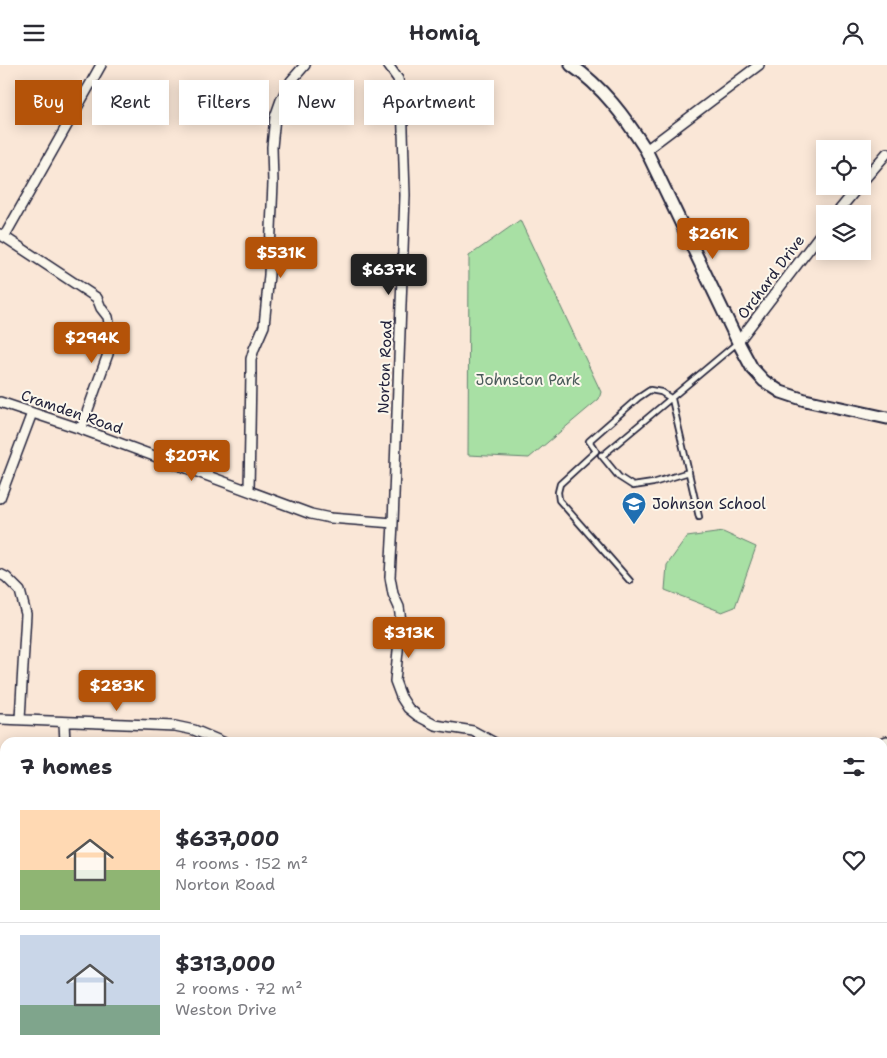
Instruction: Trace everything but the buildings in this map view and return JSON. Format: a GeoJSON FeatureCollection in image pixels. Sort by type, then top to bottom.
{"type":"FeatureCollection","features":[{"type":"Feature","properties":{"kind":"street"},"geometry":{"type":"LineString","coordinates":[[82,429],[108,354],[111,336],[108,317],[96,298],[2,235],[101,65]]}},
{"type":"Feature","properties":{"kind":"street"},"geometry":{"type":"LineString","coordinates":[[249,490],[251,359],[264,326],[269,275],[273,183],[272,147],[275,117],[291,81],[305,65]]}},
{"type":"Feature","properties":{"kind":"street","name":"Norton Road"},"geometry":{"type":"LineString","coordinates":[[388,65],[398,79],[402,99],[404,157],[404,205],[390,577],[401,621],[395,681],[400,697],[408,708],[418,716],[434,725],[473,731],[484,737]]}},
{"type":"Feature","properties":{"kind":"street"},"geometry":{"type":"LineString","coordinates":[[571,65],[584,74],[614,104],[646,150],[752,368],[764,381],[782,392],[805,400],[886,416]]}},
{"type":"Feature","properties":{"kind":"street"},"geometry":{"type":"LineString","coordinates":[[646,150],[759,65]]}},
{"type":"Feature","properties":{"kind":"street"},"geometry":{"type":"LineString","coordinates":[[871,172],[887,153]]}},
{"type":"Feature","properties":{"kind":"street"},"geometry":{"type":"LineString","coordinates":[[843,205],[852,195]]}},
{"type":"Feature","properties":{"kind":"street","name":"Orchard Drive"},"geometry":{"type":"LineString","coordinates":[[738,342],[816,241]]}},
{"type":"Feature","properties":{"kind":"street","name":"Cramden Road"},"geometry":{"type":"LineString","coordinates":[[0,402],[82,429],[310,514],[330,518],[393,523]]}},
{"type":"Feature","properties":{"kind":"street"},"geometry":{"type":"LineString","coordinates":[[0,498],[32,413]]}},
{"type":"Feature","properties":{"kind":"street"},"geometry":{"type":"LineString","coordinates":[[0,574],[6,577],[20,591],[26,614],[20,719]]}},
{"type":"Feature","properties":{"kind":"street"},"geometry":{"type":"LineString","coordinates":[[0,719],[175,726],[194,730],[211,737]]}},
{"type":"Feature","properties":{"kind":"street"},"geometry":{"type":"LineString","coordinates":[[64,723],[65,737]]}},
{"type":"Feature","properties":{"kind":"lane"},"geometry":{"type":"LineString","coordinates":[[602,456],[738,342]]}},
{"type":"Feature","properties":{"kind":"lane"},"geometry":{"type":"LineString","coordinates":[[689,472],[653,483],[633,485],[620,477],[589,441],[638,398],[650,390],[660,392],[672,399],[689,472],[699,517]]}},
{"type":"Feature","properties":{"kind":"lane"},"geometry":{"type":"LineString","coordinates":[[596,451],[560,484],[558,491],[559,500],[630,581]]}},
{"type":"Feature","properties":{"kind":"green space","name":"Johnston Park"},"geometry":{"type":"Polygon","coordinates":[[[520,220],[601,392],[599,399],[529,458],[468,455],[469,256],[520,220]]]}},
{"type":"Feature","properties":{"kind":"green space"},"geometry":{"type":"Polygon","coordinates":[[[723,532],[756,547],[735,607],[722,612],[665,590],[667,565],[687,537],[723,532]]]}},
{"type":"Feature","properties":{"kind":"place","name":"Johnson School"},"geometry":{"type":"Point","coordinates":[634,525]}}]}
